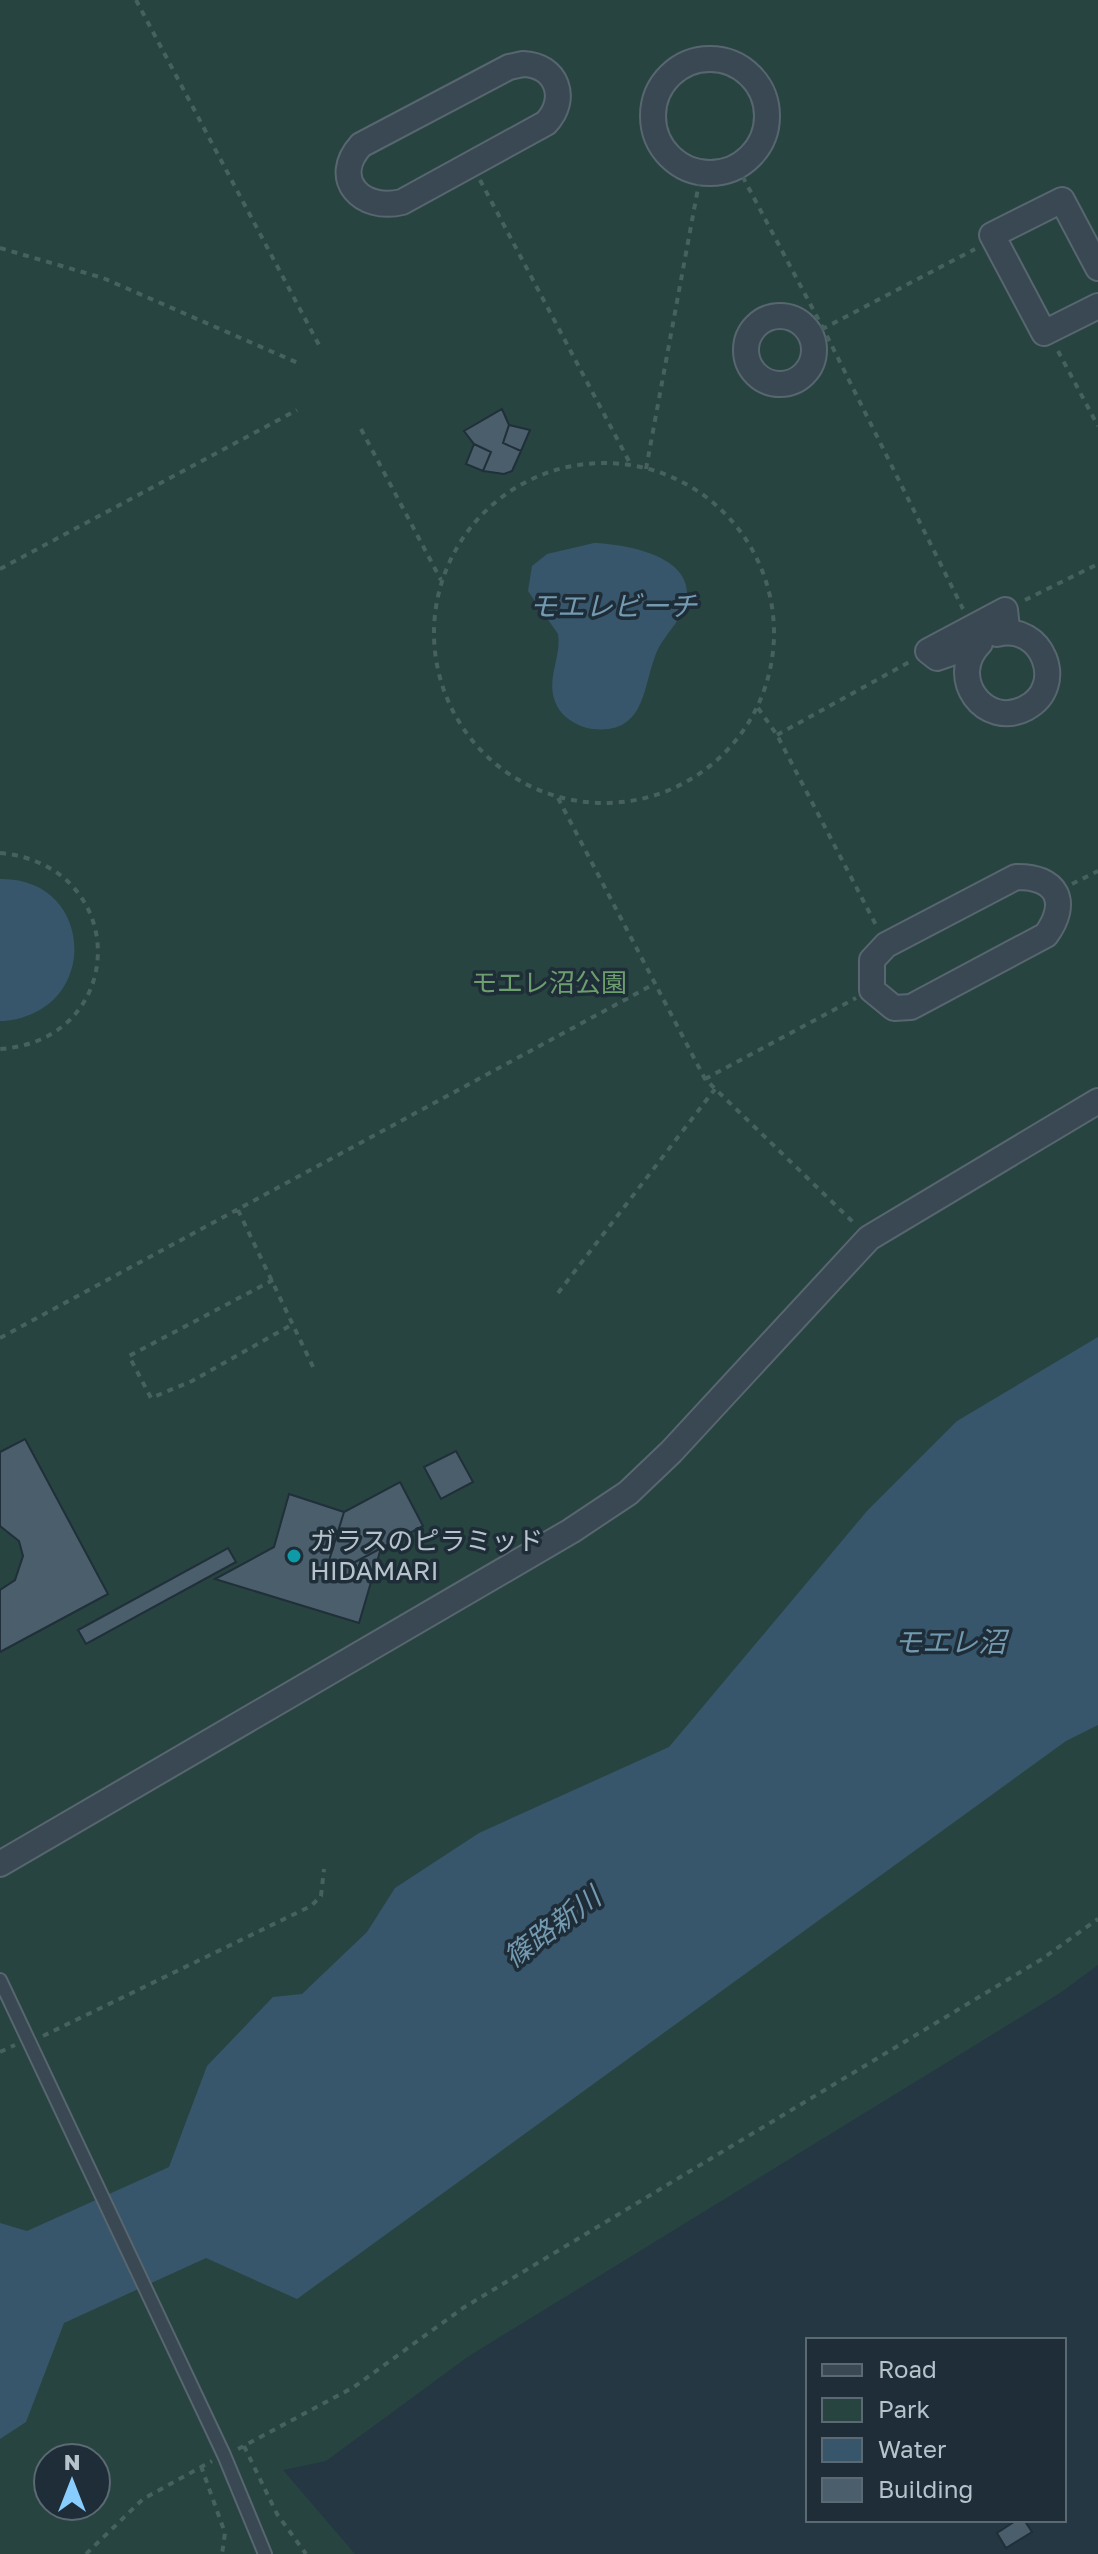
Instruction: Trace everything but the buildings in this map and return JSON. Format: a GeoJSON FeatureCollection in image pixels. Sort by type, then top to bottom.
{"type":"FeatureCollection","features":[{"type":"Feature","properties":{"kind":"street"},"geometry":{"type":"LineString","coordinates":[[712,58],[741,67],[762,90],[768,120],[758,149],[737,166],[719,173],[701,172],[691,170],[667,154],[659,141],[652,113],[655,99],[670,74],[696,60],[712,58]]}},
{"type":"Feature","properties":{"kind":"street"},"geometry":{"type":"LineString","coordinates":[[538,64],[551,73],[558,88],[556,113],[546,123],[471,164],[402,202],[387,205],[363,199],[355,190],[349,167],[352,156],[361,145],[509,67],[538,64]]}},
{"type":"Feature","properties":{"kind":"street"},"geometry":{"type":"LineString","coordinates":[[1098,268],[1062,200],[992,235],[1044,333],[1098,306]]}},
{"type":"Feature","properties":{"kind":"street"},"geometry":{"type":"LineString","coordinates":[[1005,610],[1007,628],[997,634],[1016,631],[1040,647],[1048,673],[1037,699],[1013,712],[1000,712],[977,700],[966,677],[966,664],[971,652],[980,643],[937,658],[928,651],[972,627],[1005,610]]}},
{"type":"Feature","properties":{"kind":"street"},"geometry":{"type":"LineString","coordinates":[[1016,877],[1033,877],[1047,882],[1059,906],[1057,920],[1046,935],[911,1007],[894,1008],[872,990],[872,960],[886,945],[1016,877]]}},
{"type":"Feature","properties":{"kind":"street"},"geometry":{"type":"LineString","coordinates":[[0,1864],[571,1531],[628,1493],[671,1452],[869,1238],[1098,1101]]}},
{"type":"Feature","properties":{"kind":"lane"},"geometry":{"type":"LineString","coordinates":[[0,1980],[224,2455],[265,2554]]}},
{"type":"Feature","properties":{"kind":"path"},"geometry":{"type":"LineString","coordinates":[[136,0],[319,345]]}},
{"type":"Feature","properties":{"kind":"path"},"geometry":{"type":"LineString","coordinates":[[471,164],[631,465]]}},
{"type":"Feature","properties":{"kind":"path"},"geometry":{"type":"LineString","coordinates":[[737,166],[818,332],[972,627]]}},
{"type":"Feature","properties":{"kind":"path"},"geometry":{"type":"LineString","coordinates":[[646,469],[701,172]]}},
{"type":"Feature","properties":{"kind":"path"},"geometry":{"type":"LineString","coordinates":[[818,332],[994,238]]}},
{"type":"Feature","properties":{"kind":"path"},"geometry":{"type":"LineString","coordinates":[[0,248],[103,278],[298,363]]}},
{"type":"Feature","properties":{"kind":"path"},"geometry":{"type":"LineString","coordinates":[[1047,331],[1098,426]]}},
{"type":"Feature","properties":{"kind":"path"},"geometry":{"type":"LineString","coordinates":[[0,569],[297,410]]}},
{"type":"Feature","properties":{"kind":"path"},"geometry":{"type":"LineString","coordinates":[[361,429],[441,580]]}},
{"type":"Feature","properties":{"kind":"path"},"geometry":{"type":"LineString","coordinates":[[582,464],[631,465],[646,469],[665,473],[713,502],[749,541],[770,595],[773,653],[758,708],[743,733],[723,755],[675,787],[619,802],[558,798],[533,789],[509,774],[465,736],[441,683],[434,652],[435,605],[441,580],[451,556],[481,514],[518,486],[555,469],[582,464]]}},
{"type":"Feature","properties":{"kind":"path"},"geometry":{"type":"LineString","coordinates":[[758,708],[777,735],[886,945]]}},
{"type":"Feature","properties":{"kind":"path"},"geometry":{"type":"LineString","coordinates":[[558,798],[705,1079],[869,1238]]}},
{"type":"Feature","properties":{"kind":"path"},"geometry":{"type":"LineString","coordinates":[[0,853],[39,862],[60,874],[88,906],[97,924],[99,946],[92,986],[74,1018],[44,1040],[23,1047],[0,1049]]}},
{"type":"Feature","properties":{"kind":"path"},"geometry":{"type":"LineString","coordinates":[[1055,893],[1098,871]]}},
{"type":"Feature","properties":{"kind":"path"},"geometry":{"type":"LineString","coordinates":[[0,1338],[654,984]]}},
{"type":"Feature","properties":{"kind":"path"},"geometry":{"type":"LineString","coordinates":[[705,1079],[872,990]]}},
{"type":"Feature","properties":{"kind":"path"},"geometry":{"type":"LineString","coordinates":[[558,1293],[715,1088]]}},
{"type":"Feature","properties":{"kind":"path"},"geometry":{"type":"LineString","coordinates":[[238,1210],[315,1371]]}},
{"type":"Feature","properties":{"kind":"path"},"geometry":{"type":"LineString","coordinates":[[273,1280],[129,1356],[151,1398],[192,1381],[293,1324]]}},
{"type":"Feature","properties":{"kind":"path"},"geometry":{"type":"LineString","coordinates":[[30,2043],[311,1906],[321,1896],[324,1869]]}},
{"type":"Feature","properties":{"kind":"path"},"geometry":{"type":"LineString","coordinates":[[86,2554],[143,2499],[354,2387],[463,2308],[1042,1959],[1098,1919]]}},
{"type":"Feature","properties":{"kind":"path"},"geometry":{"type":"LineString","coordinates":[[244,2446],[277,2514],[306,2554]]}},
{"type":"Feature","properties":{"kind":"path"},"geometry":{"type":"LineString","coordinates":[[201,2466],[225,2533],[222,2554]]}},
{"type":"Feature","properties":{"kind":"green space","name":"モエレ沼公園"},"geometry":{"type":"Polygon","coordinates":[[[0,0],[1098,0],[1098,1965],[1060,1993],[469,2356],[326,2461],[283,2470],[355,2554],[0,2554],[0,0]]]}},
{"type":"Feature","properties":{"kind":"water","name":"モエレビーチ"},"geometry":{"type":"Polygon","coordinates":[[[594,543],[624,546],[658,557],[672,565],[682,576],[687,591],[682,613],[658,649],[640,704],[624,724],[610,729],[582,726],[567,718],[557,706],[552,688],[558,634],[528,591],[532,566],[547,554],[594,543]]]}},
{"type":"Feature","properties":{"kind":"water"},"geometry":{"type":"Polygon","coordinates":[[[0,879],[31,884],[54,899],[69,921],[74,946],[71,972],[58,995],[36,1012],[4,1021],[0,1021],[0,879]]]}},
{"type":"Feature","properties":{"kind":"water","name":"モエレ沼"},"geometry":{"type":"Polygon","coordinates":[[[1098,1337],[1098,1725],[1066,1741],[297,2299],[206,2258],[64,2323],[26,2422],[0,2439],[0,2223],[27,2231],[169,2167],[207,2066],[273,1997],[302,1994],[367,1932],[395,1888],[479,1833],[669,1747],[867,1511],[957,1421],[1098,1337]]]}},
{"type":"Feature","properties":{"kind":"place","name":"ガラスのピラミッド HIDAMARI"},"geometry":{"type":"Point","coordinates":[294,1556]}},
{"type":"Feature","properties":{"kind":"water label","name":"篠路新川"},"geometry":{"type":"Point","coordinates":[552,1927]}}]}
